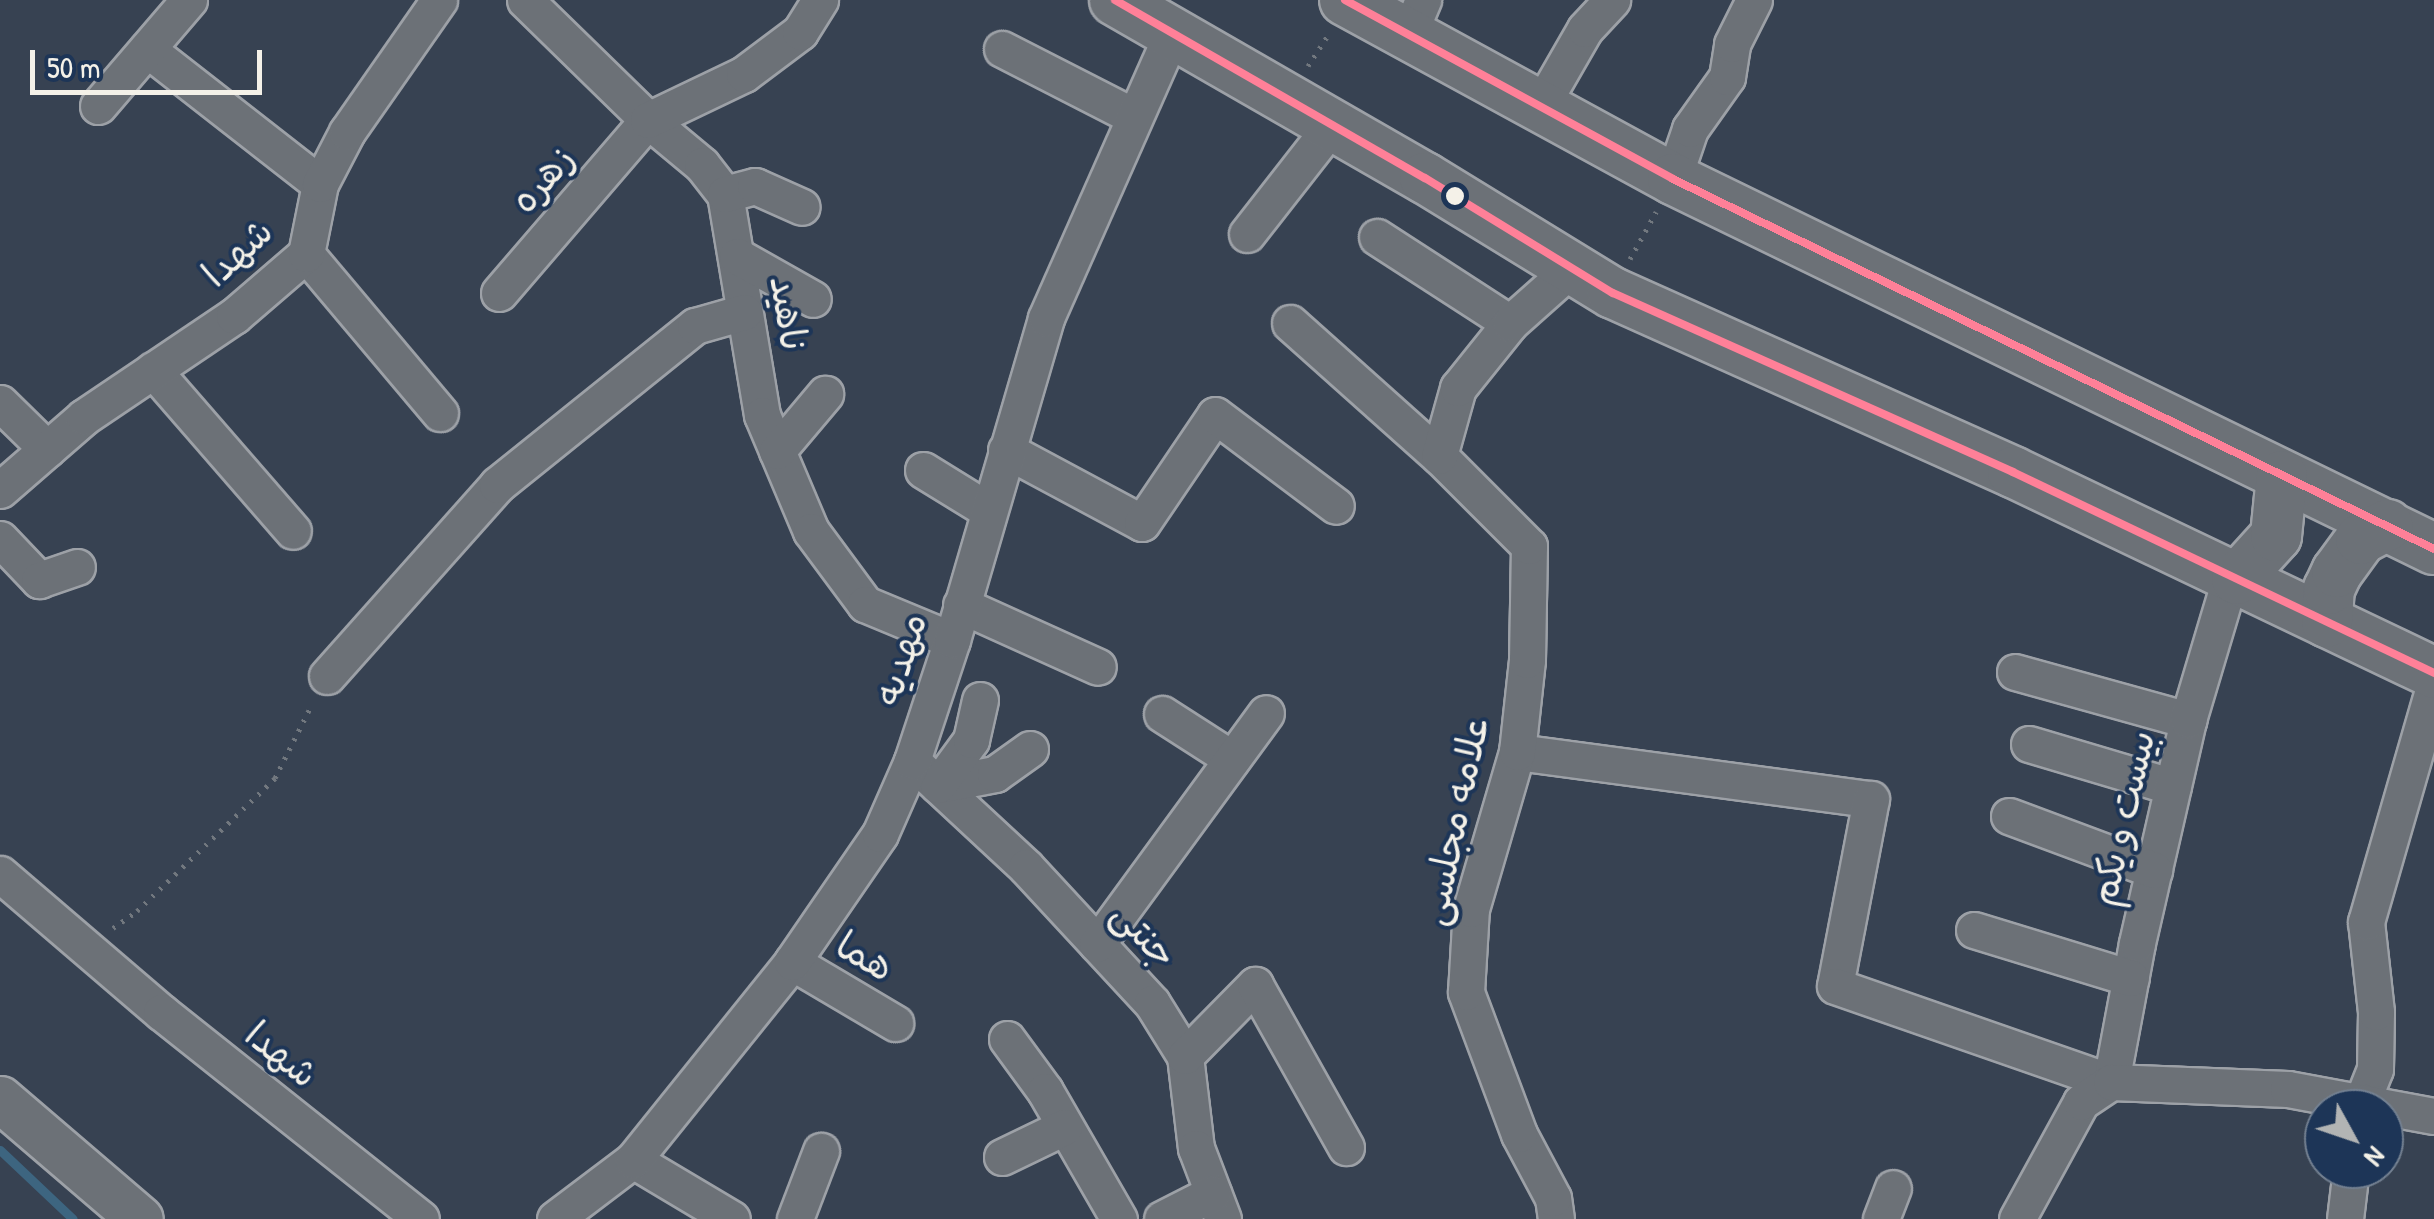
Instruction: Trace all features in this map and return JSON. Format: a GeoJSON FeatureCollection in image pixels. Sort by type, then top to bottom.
{"type":"FeatureCollection","features":[{"type":"Feature","properties":{"kind":"main road"},"geometry":{"type":"LineString","coordinates":[[1115,0],[1333,124],[1592,280],[2012,472],[2434,673]]}},
{"type":"Feature","properties":{"kind":"main road"},"geometry":{"type":"LineString","coordinates":[[1348,2],[1416,17],[1539,109],[1674,179],[2434,548]]}},
{"type":"Feature","properties":{"kind":"main road"},"geometry":{"type":"LineString","coordinates":[[2234,578],[2276,536],[2282,476]]}},
{"type":"Feature","properties":{"kind":"main road"},"geometry":{"type":"LineString","coordinates":[[2327,622],[2329,588],[2342,563],[2361,539],[2386,525]]}},
{"type":"Feature","properties":{"kind":"street"},"geometry":{"type":"LineString","coordinates":[[98,106],[190,0]]}},
{"type":"Feature","properties":{"kind":"street","name":"شهدا"},"geometry":{"type":"LineString","coordinates":[[0,490],[153,370],[234,316],[306,254],[320,184],[348,132],[440,0]]}},
{"type":"Feature","properties":{"kind":"street"},"geometry":{"type":"LineString","coordinates":[[526,0],[648,120],[702,165],[725,194],[755,186],[802,208]]}},
{"type":"Feature","properties":{"kind":"street"},"geometry":{"type":"LineString","coordinates":[[648,120],[744,74],[800,32],[820,0]]}},
{"type":"Feature","properties":{"kind":"street"},"geometry":{"type":"LineString","coordinates":[[1539,109],[1585,29],[1612,0]]}},
{"type":"Feature","properties":{"kind":"street"},"geometry":{"type":"LineString","coordinates":[[1674,179],[1690,129],[1726,77],[1732,44],[1754,0]]}},
{"type":"Feature","properties":{"kind":"street","name":"مهدیه"},"geometry":{"type":"LineString","coordinates":[[555,1219],[632,1160],[792,962],[880,834],[912,761],[952,640],[1046,318],[1172,34]]}},
{"type":"Feature","properties":{"kind":"street"},"geometry":{"type":"LineString","coordinates":[[148,49],[320,184]]}},
{"type":"Feature","properties":{"kind":"street"},"geometry":{"type":"LineString","coordinates":[[1002,49],[1133,116]]}},
{"type":"Feature","properties":{"kind":"street","name":"زهره"},"geometry":{"type":"LineString","coordinates":[[500,294],[648,120]]}},
{"type":"Feature","properties":{"kind":"street"},"geometry":{"type":"LineString","coordinates":[[1246,234],[1333,124]]}},
{"type":"Feature","properties":{"kind":"street","name":"ناهید"},"geometry":{"type":"LineString","coordinates":[[725,194],[762,416],[811,531],[865,604],[952,640]]}},
{"type":"Feature","properties":{"kind":"street"},"geometry":{"type":"LineString","coordinates":[[1376,237],[1510,322]]}},
{"type":"Feature","properties":{"kind":"street"},"geometry":{"type":"LineString","coordinates":[[306,254],[440,414]]}},
{"type":"Feature","properties":{"kind":"street"},"geometry":{"type":"LineString","coordinates":[[737,256],[813,298]]}},
{"type":"Feature","properties":{"kind":"street"},"geometry":{"type":"LineString","coordinates":[[1438,456],[1458,388],[1510,322],[1592,280]]}},
{"type":"Feature","properties":{"kind":"street"},"geometry":{"type":"LineString","coordinates":[[327,676],[497,486],[696,326],[744,312]]}},
{"type":"Feature","properties":{"kind":"street","name":"علامه مجلسی"},"geometry":{"type":"LineString","coordinates":[[1290,323],[1438,456],[1529,546],[1528,660],[1518,752],[1471,909],[1466,992],[1519,1134],[1553,1198],[1556,1219]]}},
{"type":"Feature","properties":{"kind":"street"},"geometry":{"type":"LineString","coordinates":[[153,370],[293,532]]}},
{"type":"Feature","properties":{"kind":"street"},"geometry":{"type":"LineString","coordinates":[[777,451],[825,394]]}},
{"type":"Feature","properties":{"kind":"street"},"geometry":{"type":"LineString","coordinates":[[0,403],[47,450]]}},
{"type":"Feature","properties":{"kind":"street"},"geometry":{"type":"LineString","coordinates":[[1006,450],[1142,523],[1216,415],[1336,506]]}},
{"type":"Feature","properties":{"kind":"street"},"geometry":{"type":"LineString","coordinates":[[923,470],[988,510]]}},
{"type":"Feature","properties":{"kind":"street"},"geometry":{"type":"LineString","coordinates":[[0,539],[39,580],[76,568]]}},
{"type":"Feature","properties":{"kind":"street","name":"بیست و یکم"},"geometry":{"type":"LineString","coordinates":[[2111,1082],[2188,720],[2234,578]]}},
{"type":"Feature","properties":{"kind":"street"},"geometry":{"type":"LineString","coordinates":[[961,605],[1098,668]]}},
{"type":"Feature","properties":{"kind":"street"},"geometry":{"type":"LineString","coordinates":[[2015,672],[2188,720]]}},
{"type":"Feature","properties":{"kind":"street"},"geometry":{"type":"LineString","coordinates":[[2367,1089],[2375,1069],[2376,1012],[2366,922],[2434,686]]}},
{"type":"Feature","properties":{"kind":"street"},"geometry":{"type":"LineString","coordinates":[[938,786],[970,740],[980,700]]}},
{"type":"Feature","properties":{"kind":"street"},"geometry":{"type":"LineString","coordinates":[[1097,944],[1266,713]]}},
{"type":"Feature","properties":{"kind":"street"},"geometry":{"type":"LineString","coordinates":[[1162,714],[1232,760]]}},
{"type":"Feature","properties":{"kind":"street"},"geometry":{"type":"LineString","coordinates":[[2028,744],[2173,787]]}},
{"type":"Feature","properties":{"kind":"street"},"geometry":{"type":"LineString","coordinates":[[938,786],[995,774],[1030,749]]}},
{"type":"Feature","properties":{"kind":"street"},"geometry":{"type":"LineString","coordinates":[[1518,752],[1872,799],[1836,986],[2111,1082],[2304,1093]]}},
{"type":"Feature","properties":{"kind":"street","name":"جنتی"},"geometry":{"type":"LineString","coordinates":[[912,761],[1026,867],[1152,1004],[1186,1056],[1196,1148],[1218,1206]]}},
{"type":"Feature","properties":{"kind":"street"},"geometry":{"type":"LineString","coordinates":[[2008,816],[2154,870]]}},
{"type":"Feature","properties":{"kind":"street","name":"شهدا"},"geometry":{"type":"LineString","coordinates":[[0,874],[421,1219]]}},
{"type":"Feature","properties":{"kind":"street"},"geometry":{"type":"LineString","coordinates":[[1974,930],[2131,978]]}},
{"type":"Feature","properties":{"kind":"street","name":"هما"},"geometry":{"type":"LineString","coordinates":[[792,962],[895,1023]]}},
{"type":"Feature","properties":{"kind":"street"},"geometry":{"type":"LineString","coordinates":[[1186,1056],[1255,985],[1346,1146]]}},
{"type":"Feature","properties":{"kind":"street"},"geometry":{"type":"LineString","coordinates":[[1006,1039],[1118,1219]]}},
{"type":"Feature","properties":{"kind":"street"},"geometry":{"type":"LineString","coordinates":[[2017,1219],[2081,1102],[2111,1082]]}},
{"type":"Feature","properties":{"kind":"street"},"geometry":{"type":"LineString","coordinates":[[0,1099],[140,1219]]}},
{"type":"Feature","properties":{"kind":"street"},"geometry":{"type":"LineString","coordinates":[[2404,1112],[2434,1116]]}},
{"type":"Feature","properties":{"kind":"street"},"geometry":{"type":"LineString","coordinates":[[1002,1157],[1064,1128]]}},
{"type":"Feature","properties":{"kind":"street"},"geometry":{"type":"LineString","coordinates":[[795,1219],[821,1151]]}},
{"type":"Feature","properties":{"kind":"street"},"geometry":{"type":"LineString","coordinates":[[632,1160],[732,1219]]}},
{"type":"Feature","properties":{"kind":"street"},"geometry":{"type":"LineString","coordinates":[[2345,1219],[2349,1189]]}},
{"type":"Feature","properties":{"kind":"street"},"geometry":{"type":"LineString","coordinates":[[1162,1219],[1218,1206]]}},
{"type":"Feature","properties":{"kind":"path"},"geometry":{"type":"LineString","coordinates":[[1287,97],[1348,2]]}},
{"type":"Feature","properties":{"kind":"path"},"geometry":{"type":"LineString","coordinates":[[1592,280],[1674,179]]}},
{"type":"Feature","properties":{"kind":"path"},"geometry":{"type":"LineString","coordinates":[[86,948],[137,911],[275,778],[327,676]]}},
{"type":"Feature","properties":{"kind":"waterway"},"geometry":{"type":"LineString","coordinates":[[0,1150],[73,1219]]}},
{"type":"Feature","properties":{"kind":"transit line"},"geometry":{"type":"LineString","coordinates":[[1115,0],[1425,178],[1613,293],[2013,472],[2434,673]]}},
{"type":"Feature","properties":{"kind":"transit line"},"geometry":{"type":"LineString","coordinates":[[1345,0],[1673,179],[2434,549]]}}]}
